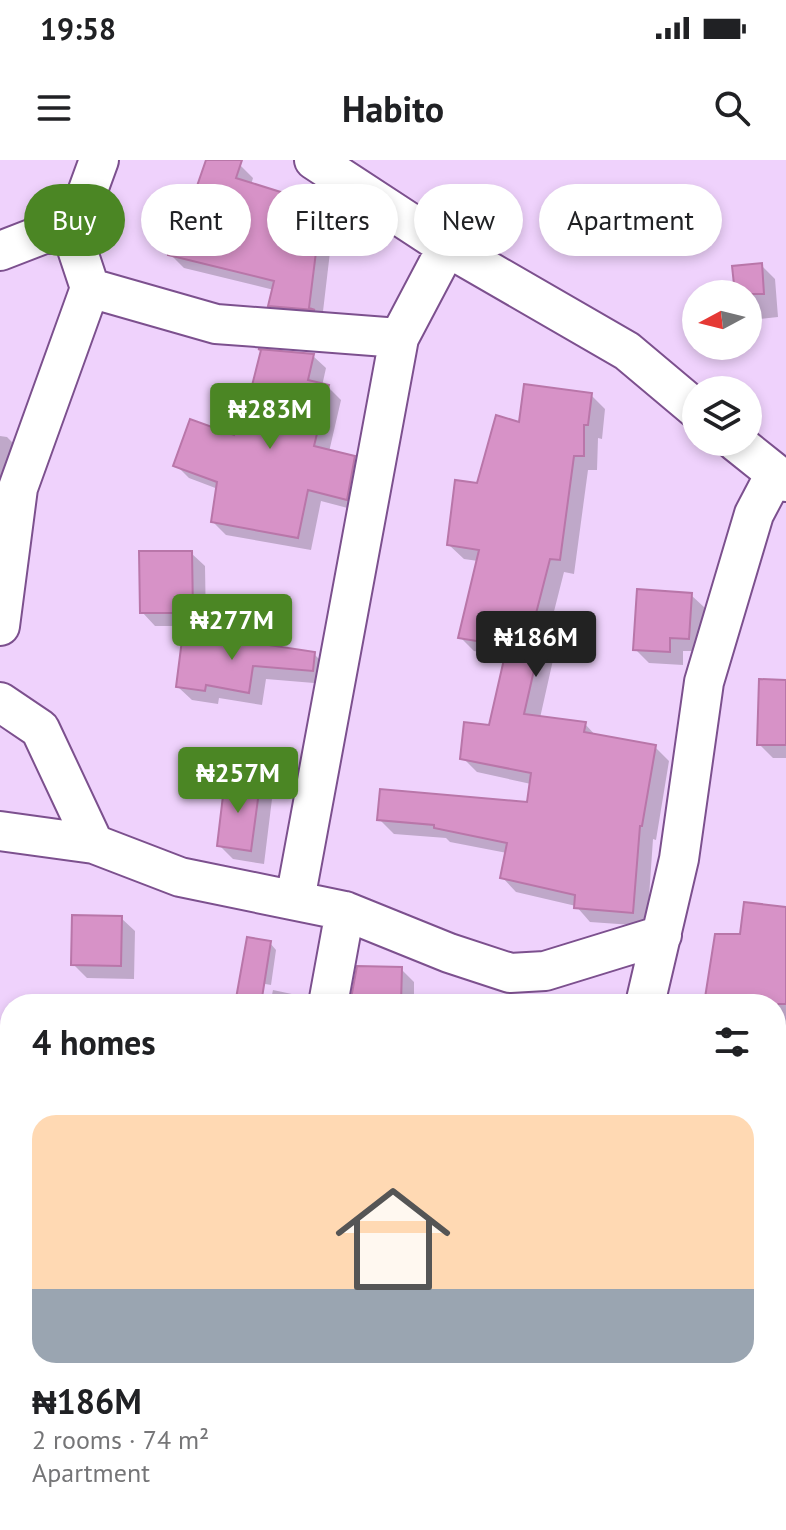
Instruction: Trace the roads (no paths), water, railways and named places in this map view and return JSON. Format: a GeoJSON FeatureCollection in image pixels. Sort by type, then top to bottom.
{"type":"FeatureCollection","features":[{"type":"Feature","properties":{"kind":"street"},"geometry":{"type":"LineString","coordinates":[[90,184],[99,160]]}},
{"type":"Feature","properties":{"kind":"street"},"geometry":{"type":"LineString","coordinates":[[314,160],[414,225]]}},
{"type":"Feature","properties":{"kind":"street"},"geometry":{"type":"LineString","coordinates":[[0,251],[24,242]]}},
{"type":"Feature","properties":{"kind":"street"},"geometry":{"type":"LineString","coordinates":[[0,626],[9,486],[90,288],[79,256]]}},
{"type":"Feature","properties":{"kind":"street"},"geometry":{"type":"LineString","coordinates":[[295,900],[399,338],[442,256]]}},
{"type":"Feature","properties":{"kind":"street"},"geometry":{"type":"LineString","coordinates":[[463,256],[627,351],[682,397]]}},
{"type":"Feature","properties":{"kind":"street"},"geometry":{"type":"LineString","coordinates":[[90,288],[216,324],[399,338]]}},
{"type":"Feature","properties":{"kind":"street"},"geometry":{"type":"LineString","coordinates":[[647,994],[679,859],[704,682],[754,514],[780,478],[753,456]]}},
{"type":"Feature","properties":{"kind":"street"},"geometry":{"type":"LineString","coordinates":[[0,702],[40,729],[94,844]]}},
{"type":"Feature","properties":{"kind":"street"},"geometry":{"type":"LineString","coordinates":[[0,831],[94,844],[180,877],[345,911],[449,953],[510,973],[545,971],[662,935]]}},
{"type":"Feature","properties":{"kind":"street"},"geometry":{"type":"LineString","coordinates":[[330,994],[345,911]]}}]}
